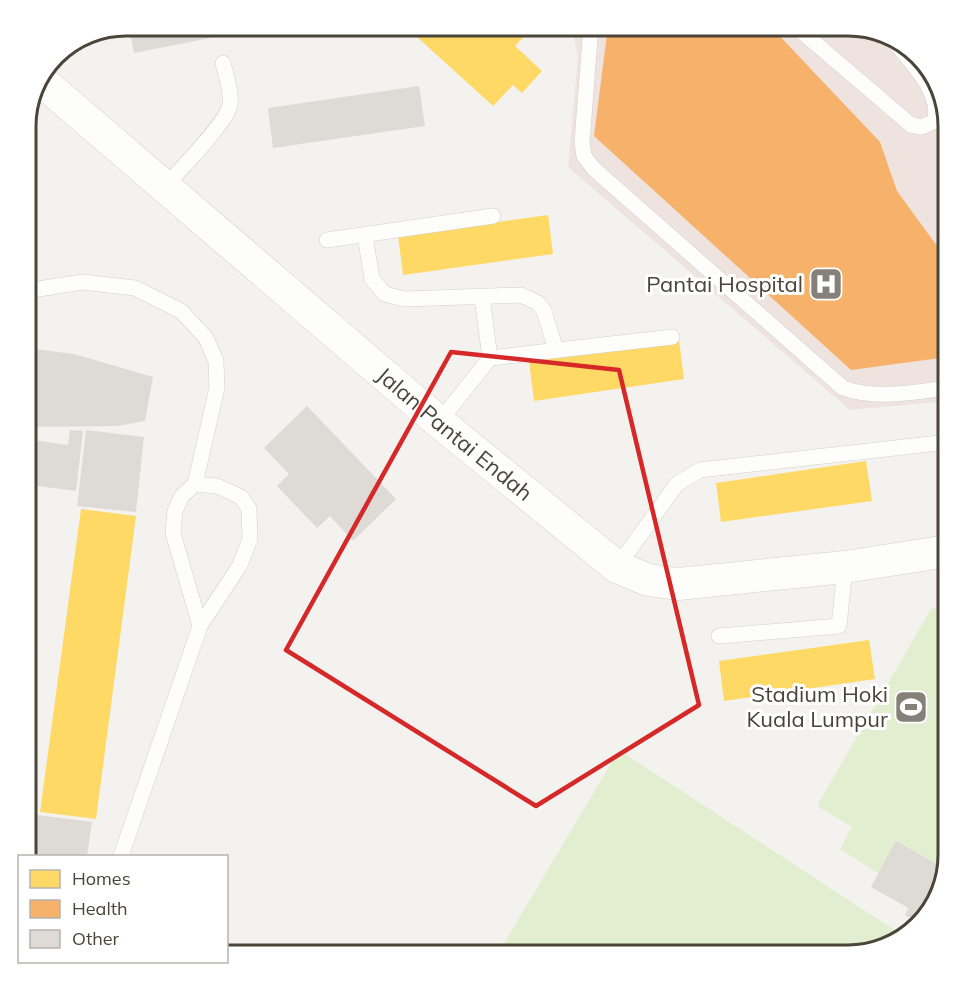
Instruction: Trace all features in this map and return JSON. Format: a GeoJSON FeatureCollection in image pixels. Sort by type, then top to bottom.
{"type":"FeatureCollection","features":[{"type":"Feature","properties":{"kind":"street","name":"Jalan Pantai Endah"},"geometry":{"type":"LineString","coordinates":[[46,85],[439,422],[616,567],[648,580],[678,584],[845,567],[938,553]]}},
{"type":"Feature","properties":{"kind":"lane"},"geometry":{"type":"LineString","coordinates":[[590,36],[582,142],[584,156],[594,169],[843,388],[859,394],[879,395],[938,389]]}},
{"type":"Feature","properties":{"kind":"lane"},"geometry":{"type":"LineString","coordinates":[[807,36],[911,125],[922,127],[935,121],[937,114]]}},
{"type":"Feature","properties":{"kind":"lane"},"geometry":{"type":"LineString","coordinates":[[905,57],[931,92]]}},
{"type":"Feature","properties":{"kind":"lane"},"geometry":{"type":"LineString","coordinates":[[165,186],[222,121],[230,106],[230,90],[223,63]]}},
{"type":"Feature","properties":{"kind":"lane"},"geometry":{"type":"LineString","coordinates":[[327,240],[493,216]]}},
{"type":"Feature","properties":{"kind":"lane"},"geometry":{"type":"LineString","coordinates":[[365,235],[372,279],[385,294],[404,299],[521,295],[538,303],[544,311],[556,350]]}},
{"type":"Feature","properties":{"kind":"lane"},"geometry":{"type":"LineString","coordinates":[[36,289],[82,282],[135,288],[181,311],[206,338],[216,361],[216,388],[195,484],[182,496],[175,511],[173,533],[200,626]]}},
{"type":"Feature","properties":{"kind":"lane"},"geometry":{"type":"LineString","coordinates":[[482,297],[490,358]]}},
{"type":"Feature","properties":{"kind":"lane"},"geometry":{"type":"LineString","coordinates":[[439,422],[490,358],[672,337]]}},
{"type":"Feature","properties":{"kind":"lane"},"geometry":{"type":"LineString","coordinates":[[616,567],[677,484],[700,470],[938,443]]}},
{"type":"Feature","properties":{"kind":"lane"},"geometry":{"type":"LineString","coordinates":[[121,855],[200,626],[240,566],[250,539],[249,509],[241,497],[216,486],[195,484]]}},
{"type":"Feature","properties":{"kind":"lane"},"geometry":{"type":"LineString","coordinates":[[719,636],[839,626],[845,567]]}},
{"type":"Feature","properties":{"kind":"highlighted area"},"geometry":{"type":"Polygon","coordinates":[[[451,352],[619,370],[699,705],[536,806],[286,650],[451,352]]]}},
{"type":"Feature","properties":{"kind":"shaded area","name":"Pantai Hospital"},"geometry":{"type":"Polygon","coordinates":[[[574,36],[854,36],[888,45],[916,67],[931,92],[938,126],[938,402],[850,410],[568,167],[578,58],[574,36]]]}},
{"type":"Feature","properties":{"kind":"green space","name":"Stadium Hoki Kuala Lumpur"},"geometry":{"type":"Polygon","coordinates":[[[938,608],[938,855],[929,895],[911,918],[905,915],[908,908],[871,887],[878,873],[840,849],[852,827],[817,806],[931,609],[938,608]]]}},
{"type":"Feature","properties":{"kind":"green space"},"geometry":{"type":"Polygon","coordinates":[[[619,750],[896,931],[865,943],[848,945],[503,945],[619,750]]]}},
{"type":"Feature","properties":{"kind":"building: Homes"},"geometry":{"type":"Polygon","coordinates":[[[416,36],[524,36],[515,46],[542,71],[522,93],[513,85],[493,106],[416,36]]]}},
{"type":"Feature","properties":{"kind":"building: Homes"},"geometry":{"type":"Polygon","coordinates":[[[548,215],[553,254],[403,275],[398,236],[548,215]]]}},
{"type":"Feature","properties":{"kind":"building: Homes"},"geometry":{"type":"Polygon","coordinates":[[[679,340],[684,379],[534,401],[529,361],[679,340]]]}},
{"type":"Feature","properties":{"kind":"building: Homes"},"geometry":{"type":"Polygon","coordinates":[[[866,461],[872,501],[721,522],[716,483],[866,461]]]}},
{"type":"Feature","properties":{"kind":"building: Homes"},"geometry":{"type":"Polygon","coordinates":[[[81,509],[136,516],[96,819],[40,812],[81,509]]]}},
{"type":"Feature","properties":{"kind":"building: Homes"},"geometry":{"type":"Polygon","coordinates":[[[869,640],[875,679],[724,701],[719,661],[869,640]]]}},
{"type":"Feature","properties":{"kind":"building: Health","name":"Pantai Hospital"},"geometry":{"type":"Polygon","coordinates":[[[607,36],[780,36],[880,142],[897,191],[938,247],[938,358],[851,370],[594,136],[607,36]]]}},
{"type":"Feature","properties":{"kind":"building: Other"},"geometry":{"type":"Polygon","coordinates":[[[131,36],[220,36],[134,53],[131,36]]]}},
{"type":"Feature","properties":{"kind":"building: Other"},"geometry":{"type":"Polygon","coordinates":[[[419,86],[425,126],[273,148],[268,108],[419,86]]]}},
{"type":"Feature","properties":{"kind":"building: Other"},"geometry":{"type":"Polygon","coordinates":[[[36,349],[74,354],[153,377],[145,421],[117,426],[36,427],[36,349]]]}},
{"type":"Feature","properties":{"kind":"building: Other"},"geometry":{"type":"Polygon","coordinates":[[[307,406],[396,499],[353,541],[330,516],[317,528],[277,486],[289,474],[264,448],[307,406]]]}},
{"type":"Feature","properties":{"kind":"building: Other"},"geometry":{"type":"Polygon","coordinates":[[[70,430],[83,431],[76,491],[37,486],[36,490],[36,440],[68,445],[70,430]]]}},
{"type":"Feature","properties":{"kind":"building: Other"},"geometry":{"type":"Polygon","coordinates":[[[86,430],[144,437],[136,512],[77,506],[86,430]]]}},
{"type":"Feature","properties":{"kind":"building: Other"},"geometry":{"type":"Polygon","coordinates":[[[37,815],[92,822],[87,855],[36,855],[37,815]]]}},
{"type":"Feature","properties":{"kind":"building: Other"},"geometry":{"type":"Polygon","coordinates":[[[896,841],[937,864],[929,895],[911,918],[905,915],[909,908],[871,887],[896,841]]]}},
{"type":"Feature","properties":{"kind":"place","name":"Pantai Hospital"},"geometry":{"type":"Point","coordinates":[826,284]}},
{"type":"Feature","properties":{"kind":"place","name":"Stadium Hoki Kuala Lumpur"},"geometry":{"type":"Point","coordinates":[911,707]}}]}
